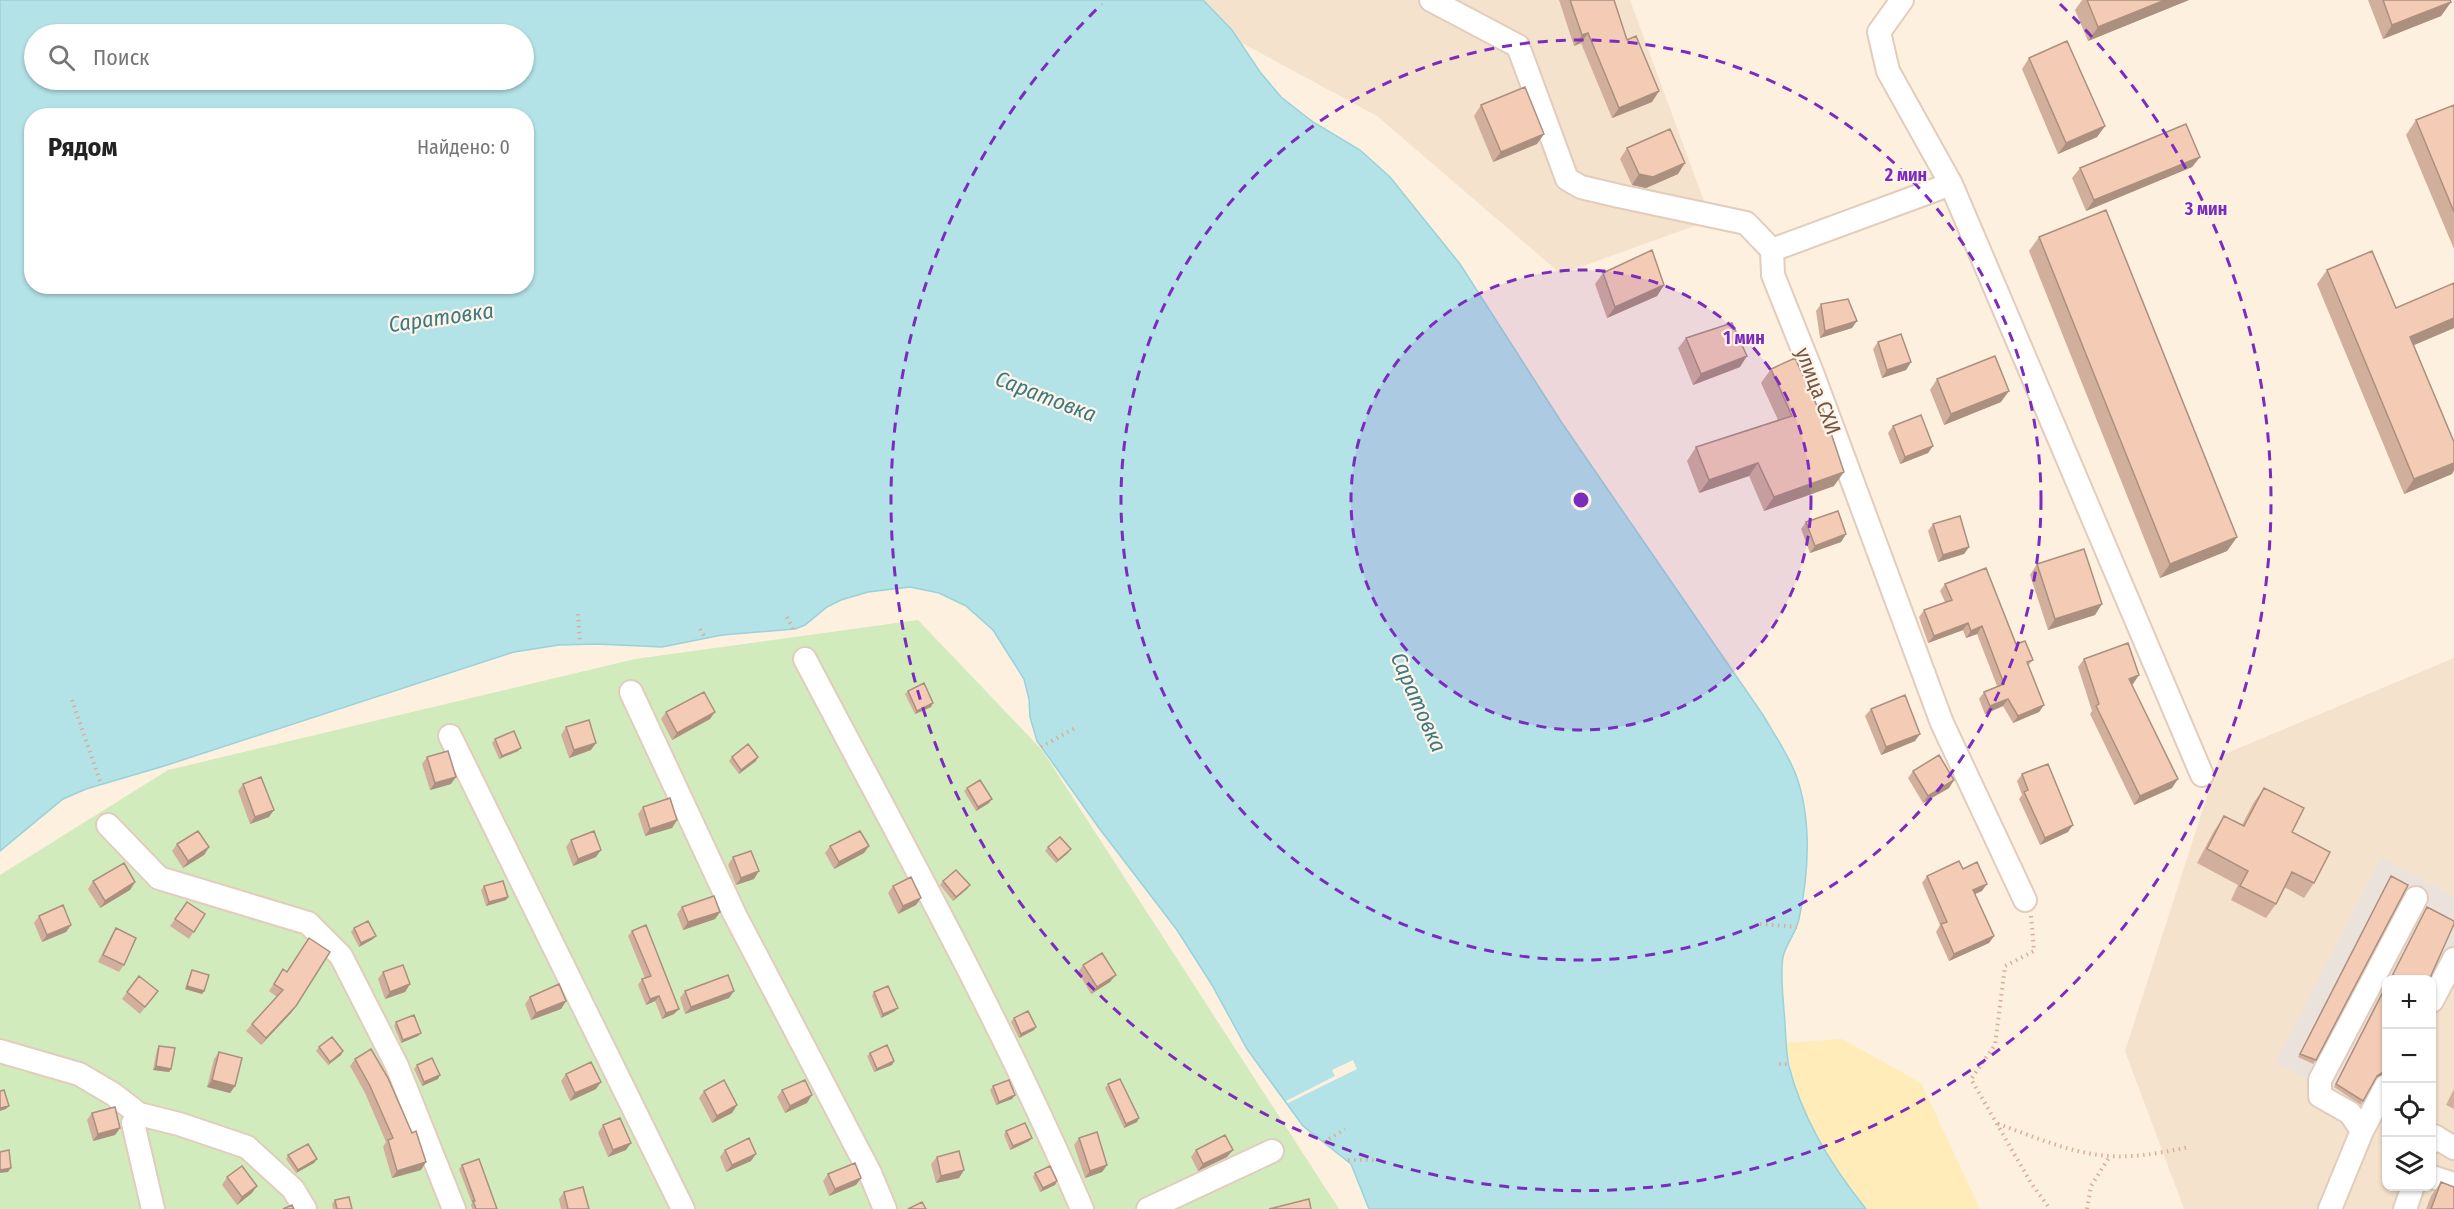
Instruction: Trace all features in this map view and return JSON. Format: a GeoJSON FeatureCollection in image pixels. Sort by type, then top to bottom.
{"type":"FeatureCollection","features":[{"type":"Feature","properties":{"kind":"street"},"geometry":{"type":"LineString","coordinates":[[1431,0],[1518,46],[1567,179],[1581,187],[1746,223],[1772,250],[1951,184]]}},
{"type":"Feature","properties":{"kind":"street"},"geometry":{"type":"LineString","coordinates":[[1902,0],[1879,32],[1888,71],[1951,184],[2202,775]]}},
{"type":"Feature","properties":{"kind":"street","name":"улица СХИ"},"geometry":{"type":"LineString","coordinates":[[1772,250],[1773,275],[1813,375],[1942,723],[2008,868],[2027,904]]}},
{"type":"Feature","properties":{"kind":"street"},"geometry":{"type":"LineString","coordinates":[[805,659],[976,984],[1054,1142],[1082,1209]]}},
{"type":"Feature","properties":{"kind":"street"},"geometry":{"type":"LineString","coordinates":[[631,692],[735,915],[870,1173],[885,1209]]}},
{"type":"Feature","properties":{"kind":"street"},"geometry":{"type":"LineString","coordinates":[[450,736],[683,1209]]}},
{"type":"Feature","properties":{"kind":"street"},"geometry":{"type":"LineString","coordinates":[[108,825],[159,878],[308,923],[341,956],[397,1066],[454,1209]]}},
{"type":"Feature","properties":{"kind":"street"},"geometry":{"type":"LineString","coordinates":[[2362,1131],[2350,1113],[2320,1096],[2320,1080],[2416,898]]}},
{"type":"Feature","properties":{"kind":"street"},"geometry":{"type":"LineString","coordinates":[[2436,993],[2454,959]]}},
{"type":"Feature","properties":{"kind":"street"},"geometry":{"type":"LineString","coordinates":[[0,1051],[79,1074],[113,1094],[139,1114],[178,1124],[247,1147],[292,1189],[305,1209]]}},
{"type":"Feature","properties":{"kind":"street"},"geometry":{"type":"LineString","coordinates":[[2330,1209],[2362,1131],[2382,1094]]}},
{"type":"Feature","properties":{"kind":"street"},"geometry":{"type":"LineString","coordinates":[[139,1114],[133,1123],[153,1209]]}},
{"type":"Feature","properties":{"kind":"street"},"geometry":{"type":"LineString","coordinates":[[2436,1137],[2454,1148]]}},
{"type":"Feature","properties":{"kind":"street"},"geometry":{"type":"LineString","coordinates":[[1148,1209],[1272,1151]]}},
{"type":"Feature","properties":{"kind":"street"},"geometry":{"type":"LineString","coordinates":[[2436,1178],[2454,1184]]}},
{"type":"Feature","properties":{"kind":"street"},"geometry":{"type":"LineString","coordinates":[[2405,1209],[2411,1191]]}},
{"type":"Feature","properties":{"kind":"path"},"geometry":{"type":"LineString","coordinates":[[578,614],[580,644]]}},
{"type":"Feature","properties":{"kind":"path"},"geometry":{"type":"LineString","coordinates":[[787,617],[793,629]]}},
{"type":"Feature","properties":{"kind":"path"},"geometry":{"type":"LineString","coordinates":[[700,629],[706,639]]}},
{"type":"Feature","properties":{"kind":"path"},"geometry":{"type":"LineString","coordinates":[[72,700],[101,784]]}},
{"type":"Feature","properties":{"kind":"path"},"geometry":{"type":"LineString","coordinates":[[1041,747],[1075,728]]}},
{"type":"Feature","properties":{"kind":"path"},"geometry":{"type":"LineString","coordinates":[[2027,904],[2034,951],[2005,966],[1995,1045],[1971,1079],[2031,1183],[2050,1209]]}},
{"type":"Feature","properties":{"kind":"path"},"geometry":{"type":"LineString","coordinates":[[1760,924],[1797,927]]}},
{"type":"Feature","properties":{"kind":"path"},"geometry":{"type":"LineString","coordinates":[[1779,1064],[1789,1064]]}},
{"type":"Feature","properties":{"kind":"path"},"geometry":{"type":"LineString","coordinates":[[1997,1124],[2078,1151],[2109,1156],[2139,1155],[2190,1148]]}},
{"type":"Feature","properties":{"kind":"path"},"geometry":{"type":"LineString","coordinates":[[1324,1142],[1345,1129]]}},
{"type":"Feature","properties":{"kind":"path"},"geometry":{"type":"LineString","coordinates":[[2087,1209],[2091,1186],[2109,1156]]}},
{"type":"Feature","properties":{"kind":"path"},"geometry":{"type":"LineString","coordinates":[[1348,1160],[1377,1160]]}},
{"type":"Feature","properties":{"kind":"shaded area"},"geometry":{"type":"Polygon","coordinates":[[[1203,0],[1630,0],[1711,220],[1561,274],[1377,116],[1240,42],[1232,30],[1203,0]]]}},
{"type":"Feature","properties":{"kind":"shaded area"},"geometry":{"type":"Polygon","coordinates":[[[2454,658],[2454,1209],[2184,1209],[2125,1051],[2220,756],[2454,658]]]}},
{"type":"Feature","properties":{"kind":"shaded area"},"geometry":{"type":"Polygon","coordinates":[[[2381,858],[2454,896],[2454,972],[2436,1008],[2436,975],[2382,975],[2382,1111],[2379,1117],[2275,1062],[2381,858]]]}},
{"type":"Feature","properties":{"kind":"green space"},"geometry":{"type":"Polygon","coordinates":[[[918,620],[1042,750],[1339,1209],[0,1209],[0,875],[168,770],[635,659],[918,620]]]}},
{"type":"Feature","properties":{"kind":"sand"},"geometry":{"type":"Polygon","coordinates":[[[1842,1039],[1921,1083],[1980,1209],[1866,1209],[1838,1172],[1814,1131],[1797,1088],[1787,1043],[1842,1039]]]}},
{"type":"Feature","properties":{"kind":"water","name":"Саратовка"},"geometry":{"type":"Polygon","coordinates":[[[0,0],[1203,0],[1232,30],[1260,72],[1281,97],[1313,122],[1360,150],[1390,177],[1460,264],[1562,423],[1763,715],[1785,752],[1801,792],[1807,828],[1807,865],[1799,919],[1784,952],[1782,964],[1789,1066],[1802,1105],[1820,1142],[1866,1209],[1369,1209],[1351,1164],[1303,1126],[1247,1049],[1212,985],[1177,930],[1099,828],[1037,741],[1030,717],[1029,699],[1024,679],[993,630],[966,606],[939,593],[910,587],[868,592],[827,607],[805,625],[795,629],[722,635],[662,647],[559,645],[514,652],[164,766],[86,789],[63,799],[0,851],[0,0]]]}},
{"type":"Feature","properties":{"kind":"pier"},"geometry":{"type":"Polygon","coordinates":[[[1353,1060],[1357,1069],[1288,1103],[1286,1101],[1335,1076],[1332,1070],[1353,1060]]]}},
{"type":"Feature","properties":{"kind":"building"},"geometry":{"type":"Polygon","coordinates":[[[1570,0],[1614,0],[1627,40],[1636,36],[1659,91],[1619,108],[1588,33],[1582,35],[1570,0]]]}},
{"type":"Feature","properties":{"kind":"building"},"geometry":{"type":"Polygon","coordinates":[[[2087,0],[2165,0],[2098,27],[2087,0]]]}},
{"type":"Feature","properties":{"kind":"building"},"geometry":{"type":"Polygon","coordinates":[[[2383,0],[2450,0],[2451,2],[2392,25],[2383,0]]]}},
{"type":"Feature","properties":{"kind":"building"},"geometry":{"type":"Polygon","coordinates":[[[2067,41],[2105,126],[2066,143],[2029,58],[2067,41]]]}},
{"type":"Feature","properties":{"kind":"building"},"geometry":{"type":"Polygon","coordinates":[[[1525,87],[1544,134],[1501,152],[1481,105],[1525,87]]]}},
{"type":"Feature","properties":{"kind":"building"},"geometry":{"type":"Polygon","coordinates":[[[2454,105],[2454,212],[2416,120],[2454,105]]]}},
{"type":"Feature","properties":{"kind":"building"},"geometry":{"type":"Polygon","coordinates":[[[2186,124],[2200,157],[2094,200],[2080,168],[2186,124]]]}},
{"type":"Feature","properties":{"kind":"building"},"geometry":{"type":"Polygon","coordinates":[[[1670,129],[1685,163],[1653,177],[1639,174],[1627,148],[1670,129]]]}},
{"type":"Feature","properties":{"kind":"building"},"geometry":{"type":"Polygon","coordinates":[[[2106,210],[2237,537],[2170,564],[2039,237],[2106,210]]]}},
{"type":"Feature","properties":{"kind":"building"},"geometry":{"type":"Polygon","coordinates":[[[1652,250],[1664,285],[1615,307],[1603,273],[1652,250]]]}},
{"type":"Feature","properties":{"kind":"building"},"geometry":{"type":"Polygon","coordinates":[[[2372,251],[2396,308],[2454,283],[2454,318],[2410,337],[2454,442],[2454,463],[2414,479],[2327,270],[2372,251]]]}},
{"type":"Feature","properties":{"kind":"building"},"geometry":{"type":"Polygon","coordinates":[[[1848,299],[1857,321],[1825,331],[1821,304],[1848,299]]]}},
{"type":"Feature","properties":{"kind":"building"},"geometry":{"type":"Polygon","coordinates":[[[1732,323],[1747,356],[1701,374],[1686,338],[1732,323]]]}},
{"type":"Feature","properties":{"kind":"building"},"geometry":{"type":"Polygon","coordinates":[[[1901,334],[1911,362],[1887,370],[1878,342],[1901,334]]]}},
{"type":"Feature","properties":{"kind":"building"},"geometry":{"type":"Polygon","coordinates":[[[1995,356],[2009,391],[1951,414],[1937,379],[1995,356]]]}},
{"type":"Feature","properties":{"kind":"building"},"geometry":{"type":"Polygon","coordinates":[[[1795,358],[1818,408],[1822,406],[1844,472],[1774,497],[1758,463],[1709,480],[1696,447],[1792,416],[1771,369],[1795,358]]]}},
{"type":"Feature","properties":{"kind":"building"},"geometry":{"type":"Polygon","coordinates":[[[1921,415],[1933,446],[1905,457],[1893,426],[1921,415]]]}},
{"type":"Feature","properties":{"kind":"building"},"geometry":{"type":"Polygon","coordinates":[[[1838,511],[1846,534],[1815,546],[1806,522],[1838,511]]]}},
{"type":"Feature","properties":{"kind":"building"},"geometry":{"type":"Polygon","coordinates":[[[1960,516],[1969,547],[1943,555],[1933,524],[1960,516]]]}},
{"type":"Feature","properties":{"kind":"building"},"geometry":{"type":"Polygon","coordinates":[[[2084,549],[2102,604],[2055,619],[2037,564],[2084,549]]]}},
{"type":"Feature","properties":{"kind":"building"},"geometry":{"type":"Polygon","coordinates":[[[1986,568],[2016,644],[2025,641],[2033,660],[2027,662],[2044,705],[2018,716],[2008,699],[1990,706],[1984,692],[2004,684],[1982,626],[1971,631],[1968,623],[1934,636],[1924,610],[1952,600],[1945,584],[1986,568]]]}},
{"type":"Feature","properties":{"kind":"building"},"geometry":{"type":"Polygon","coordinates":[[[2128,643],[2139,675],[2129,679],[2178,779],[2140,796],[2096,706],[2099,704],[2084,659],[2128,643]]]}},
{"type":"Feature","properties":{"kind":"building"},"geometry":{"type":"Polygon","coordinates":[[[924,683],[933,703],[917,711],[908,691],[924,683]]]}},
{"type":"Feature","properties":{"kind":"building"},"geometry":{"type":"Polygon","coordinates":[[[704,692],[715,712],[677,733],[666,712],[704,692]]]}},
{"type":"Feature","properties":{"kind":"building"},"geometry":{"type":"Polygon","coordinates":[[[1905,695],[1920,734],[1886,747],[1871,709],[1905,695]]]}},
{"type":"Feature","properties":{"kind":"building"},"geometry":{"type":"Polygon","coordinates":[[[589,720],[596,743],[574,750],[566,727],[589,720]]]}},
{"type":"Feature","properties":{"kind":"building"},"geometry":{"type":"Polygon","coordinates":[[[514,731],[521,748],[502,756],[495,739],[514,731]]]}},
{"type":"Feature","properties":{"kind":"building"},"geometry":{"type":"Polygon","coordinates":[[[748,744],[758,757],[741,770],[732,757],[748,744]]]}},
{"type":"Feature","properties":{"kind":"building"},"geometry":{"type":"Polygon","coordinates":[[[448,751],[456,777],[435,783],[427,757],[448,751]]]}},
{"type":"Feature","properties":{"kind":"building"},"geometry":{"type":"Polygon","coordinates":[[[1939,755],[1954,780],[1928,796],[1913,771],[1939,755]]]}},
{"type":"Feature","properties":{"kind":"building"},"geometry":{"type":"Polygon","coordinates":[[[2048,764],[2073,825],[2045,838],[2024,792],[2028,790],[2022,774],[2048,764]]]}},
{"type":"Feature","properties":{"kind":"building"},"geometry":{"type":"Polygon","coordinates":[[[261,777],[274,810],[255,817],[243,784],[261,777]]]}},
{"type":"Feature","properties":{"kind":"building"},"geometry":{"type":"Polygon","coordinates":[[[980,780],[992,799],[978,807],[967,788],[980,780]]]}},
{"type":"Feature","properties":{"kind":"building"},"geometry":{"type":"Polygon","coordinates":[[[2264,788],[2304,808],[2292,832],[2330,852],[2314,883],[2292,872],[2276,904],[2240,886],[2248,871],[2207,849],[2224,816],[2244,826],[2264,788]]]}},
{"type":"Feature","properties":{"kind":"building"},"geometry":{"type":"Polygon","coordinates":[[[670,798],[677,820],[650,829],[643,807],[670,798]]]}},
{"type":"Feature","properties":{"kind":"building"},"geometry":{"type":"Polygon","coordinates":[[[198,831],[209,847],[188,861],[177,844],[198,831]]]}},
{"type":"Feature","properties":{"kind":"building"},"geometry":{"type":"Polygon","coordinates":[[[594,831],[601,850],[578,859],[571,840],[594,831]]]}},
{"type":"Feature","properties":{"kind":"building"},"geometry":{"type":"Polygon","coordinates":[[[860,831],[869,846],[839,862],[830,846],[860,831]]]}},
{"type":"Feature","properties":{"kind":"building"},"geometry":{"type":"Polygon","coordinates":[[[1060,837],[1071,849],[1058,860],[1048,847],[1060,837]]]}},
{"type":"Feature","properties":{"kind":"building"},"geometry":{"type":"Polygon","coordinates":[[[751,851],[759,871],[741,878],[733,857],[751,851]]]}},
{"type":"Feature","properties":{"kind":"building"},"geometry":{"type":"Polygon","coordinates":[[[1959,861],[1963,869],[1977,862],[1987,884],[1973,890],[1994,936],[1954,954],[1941,924],[1947,922],[1927,876],[1959,861]]]}},
{"type":"Feature","properties":{"kind":"building"},"geometry":{"type":"Polygon","coordinates":[[[124,863],[135,882],[105,901],[93,881],[124,863]]]}},
{"type":"Feature","properties":{"kind":"building"},"geometry":{"type":"Polygon","coordinates":[[[956,870],[970,885],[956,897],[943,881],[956,870]]]}},
{"type":"Feature","properties":{"kind":"building"},"geometry":{"type":"Polygon","coordinates":[[[2391,876],[2408,885],[2316,1060],[2300,1054],[2391,876]]]}},
{"type":"Feature","properties":{"kind":"building"},"geometry":{"type":"Polygon","coordinates":[[[911,877],[921,898],[903,906],[893,886],[911,877]]]}},
{"type":"Feature","properties":{"kind":"building"},"geometry":{"type":"Polygon","coordinates":[[[503,881],[508,897],[489,902],[484,886],[503,881]]]}},
{"type":"Feature","properties":{"kind":"building"},"geometry":{"type":"Polygon","coordinates":[[[714,896],[720,912],[688,922],[682,907],[714,896]]]}},
{"type":"Feature","properties":{"kind":"building"},"geometry":{"type":"Polygon","coordinates":[[[187,902],[205,914],[194,932],[175,919],[187,902]]]}},
{"type":"Feature","properties":{"kind":"building"},"geometry":{"type":"Polygon","coordinates":[[[63,905],[71,925],[47,935],[39,916],[63,905]]]}},
{"type":"Feature","properties":{"kind":"building"},"geometry":{"type":"Polygon","coordinates":[[[2427,907],[2454,921],[2431,975],[2393,975],[2427,907]]]}},
{"type":"Feature","properties":{"kind":"building"},"geometry":{"type":"Polygon","coordinates":[[[368,921],[376,936],[361,943],[354,928],[368,921]]]}},
{"type":"Feature","properties":{"kind":"building"},"geometry":{"type":"Polygon","coordinates":[[[646,925],[679,1009],[666,1013],[659,996],[650,999],[642,979],[651,976],[632,931],[646,925]]]}},
{"type":"Feature","properties":{"kind":"building"},"geometry":{"type":"Polygon","coordinates":[[[116,928],[136,938],[124,965],[103,955],[116,928]]]}},
{"type":"Feature","properties":{"kind":"building"},"geometry":{"type":"Polygon","coordinates":[[[309,938],[330,952],[296,1006],[266,1038],[252,1024],[283,990],[274,984],[283,969],[287,972],[309,938]]]}},
{"type":"Feature","properties":{"kind":"building"},"geometry":{"type":"Polygon","coordinates":[[[1102,953],[1116,975],[1097,987],[1083,965],[1102,953]]]}},
{"type":"Feature","properties":{"kind":"building"},"geometry":{"type":"Polygon","coordinates":[[[403,965],[410,984],[390,992],[383,972],[403,965]]]}},
{"type":"Feature","properties":{"kind":"building"},"geometry":{"type":"Polygon","coordinates":[[[192,970],[209,975],[204,991],[187,986],[192,970]]]}},
{"type":"Feature","properties":{"kind":"building"},"geometry":{"type":"Polygon","coordinates":[[[728,975],[734,991],[691,1007],[685,991],[728,975]]]}},
{"type":"Feature","properties":{"kind":"building"},"geometry":{"type":"Polygon","coordinates":[[[139,976],[158,991],[145,1007],[127,992],[139,976]]]}},
{"type":"Feature","properties":{"kind":"building"},"geometry":{"type":"Polygon","coordinates":[[[559,984],[566,1001],[536,1013],[530,997],[559,984]]]}},
{"type":"Feature","properties":{"kind":"building"},"geometry":{"type":"Polygon","coordinates":[[[888,986],[898,1008],[883,1014],[874,992],[888,986]]]}},
{"type":"Feature","properties":{"kind":"building"},"geometry":{"type":"Polygon","coordinates":[[[2382,994],[2382,1073],[2377,1076],[2363,1101],[2336,1084],[2382,994]]]}},
{"type":"Feature","properties":{"kind":"building"},"geometry":{"type":"Polygon","coordinates":[[[1028,1011],[1036,1027],[1021,1034],[1014,1018],[1028,1011]]]}},
{"type":"Feature","properties":{"kind":"building"},"geometry":{"type":"Polygon","coordinates":[[[414,1015],[421,1033],[403,1040],[396,1022],[414,1015]]]}},
{"type":"Feature","properties":{"kind":"building"},"geometry":{"type":"Polygon","coordinates":[[[332,1037],[343,1051],[330,1062],[319,1047],[332,1037]]]}},
{"type":"Feature","properties":{"kind":"building"},"geometry":{"type":"Polygon","coordinates":[[[887,1045],[894,1061],[877,1069],[870,1053],[887,1045]]]}},
{"type":"Feature","properties":{"kind":"building"},"geometry":{"type":"Polygon","coordinates":[[[159,1046],[175,1048],[171,1069],[156,1066],[159,1046]]]}},
{"type":"Feature","properties":{"kind":"building"},"geometry":{"type":"Polygon","coordinates":[[[371,1049],[388,1078],[412,1133],[416,1131],[426,1162],[397,1171],[388,1140],[393,1138],[370,1086],[355,1059],[371,1049]]]}},
{"type":"Feature","properties":{"kind":"building"},"geometry":{"type":"Polygon","coordinates":[[[219,1052],[242,1058],[235,1086],[212,1080],[219,1052]]]}},
{"type":"Feature","properties":{"kind":"building"},"geometry":{"type":"Polygon","coordinates":[[[432,1058],[440,1075],[424,1082],[417,1065],[432,1058]]]}},
{"type":"Feature","properties":{"kind":"building"},"geometry":{"type":"Polygon","coordinates":[[[591,1062],[601,1082],[575,1093],[566,1074],[591,1062]]]}},
{"type":"Feature","properties":{"kind":"building"},"geometry":{"type":"Polygon","coordinates":[[[1120,1079],[1139,1118],[1126,1124],[1108,1084],[1120,1079]]]}},
{"type":"Feature","properties":{"kind":"building"},"geometry":{"type":"Polygon","coordinates":[[[724,1080],[737,1105],[717,1116],[704,1091],[724,1080]]]}},
{"type":"Feature","properties":{"kind":"building"},"geometry":{"type":"Polygon","coordinates":[[[805,1080],[812,1095],[790,1106],[782,1090],[805,1080]]]}},
{"type":"Feature","properties":{"kind":"building"},"geometry":{"type":"Polygon","coordinates":[[[1009,1080],[1015,1095],[999,1102],[993,1086],[1009,1080]]]}},
{"type":"Feature","properties":{"kind":"building"},"geometry":{"type":"Polygon","coordinates":[[[4,1090],[9,1106],[0,1108],[0,1091],[4,1090]]]}},
{"type":"Feature","properties":{"kind":"building"},"geometry":{"type":"Polygon","coordinates":[[[115,1107],[120,1128],[98,1134],[92,1113],[115,1107]]]}},
{"type":"Feature","properties":{"kind":"building"},"geometry":{"type":"Polygon","coordinates":[[[620,1118],[631,1143],[613,1150],[603,1125],[620,1118]]]}},
{"type":"Feature","properties":{"kind":"building"},"geometry":{"type":"Polygon","coordinates":[[[1025,1123],[1032,1138],[1013,1146],[1006,1131],[1025,1123]]]}},
{"type":"Feature","properties":{"kind":"building"},"geometry":{"type":"Polygon","coordinates":[[[1097,1132],[1107,1165],[1090,1171],[1079,1138],[1097,1132]]]}},
{"type":"Feature","properties":{"kind":"building"},"geometry":{"type":"Polygon","coordinates":[[[1225,1135],[1233,1150],[1203,1164],[1196,1150],[1225,1135]]]}},
{"type":"Feature","properties":{"kind":"building"},"geometry":{"type":"Polygon","coordinates":[[[749,1138],[756,1154],[732,1165],[725,1150],[749,1138]]]}},
{"type":"Feature","properties":{"kind":"building"},"geometry":{"type":"Polygon","coordinates":[[[308,1144],[317,1159],[298,1170],[288,1155],[308,1144]]]}},
{"type":"Feature","properties":{"kind":"building"},"geometry":{"type":"Polygon","coordinates":[[[9,1150],[11,1168],[0,1170],[0,1152],[9,1150]]]}},
{"type":"Feature","properties":{"kind":"building"},"geometry":{"type":"Polygon","coordinates":[[[959,1151],[964,1170],[941,1176],[937,1157],[959,1151]]]}},
{"type":"Feature","properties":{"kind":"building"},"geometry":{"type":"Polygon","coordinates":[[[479,1159],[497,1209],[476,1209],[473,1201],[475,1201],[462,1165],[479,1159]]]}},
{"type":"Feature","properties":{"kind":"building"},"geometry":{"type":"Polygon","coordinates":[[[855,1163],[861,1178],[835,1189],[828,1174],[855,1163]]]}},
{"type":"Feature","properties":{"kind":"building"},"geometry":{"type":"Polygon","coordinates":[[[242,1166],[257,1186],[242,1197],[227,1177],[242,1166]]]}},
{"type":"Feature","properties":{"kind":"building"},"geometry":{"type":"Polygon","coordinates":[[[1050,1166],[1057,1181],[1043,1188],[1035,1173],[1050,1166]]]}},
{"type":"Feature","properties":{"kind":"building"},"geometry":{"type":"Polygon","coordinates":[[[2441,1182],[2454,1187],[2454,1209],[2431,1209],[2441,1182]]]}},
{"type":"Feature","properties":{"kind":"building"},"geometry":{"type":"Polygon","coordinates":[[[583,1187],[589,1209],[568,1209],[564,1192],[583,1187]]]}},
{"type":"Feature","properties":{"kind":"building"},"geometry":{"type":"Polygon","coordinates":[[[349,1197],[352,1209],[337,1209],[335,1200],[349,1197]]]}},
{"type":"Feature","properties":{"kind":"building"},"geometry":{"type":"Polygon","coordinates":[[[1309,1199],[1311,1209],[1269,1209],[1309,1199]]]}},
{"type":"Feature","properties":{"kind":"building"},"geometry":{"type":"Polygon","coordinates":[[[922,1202],[926,1209],[908,1209],[922,1202]]]}}]}
